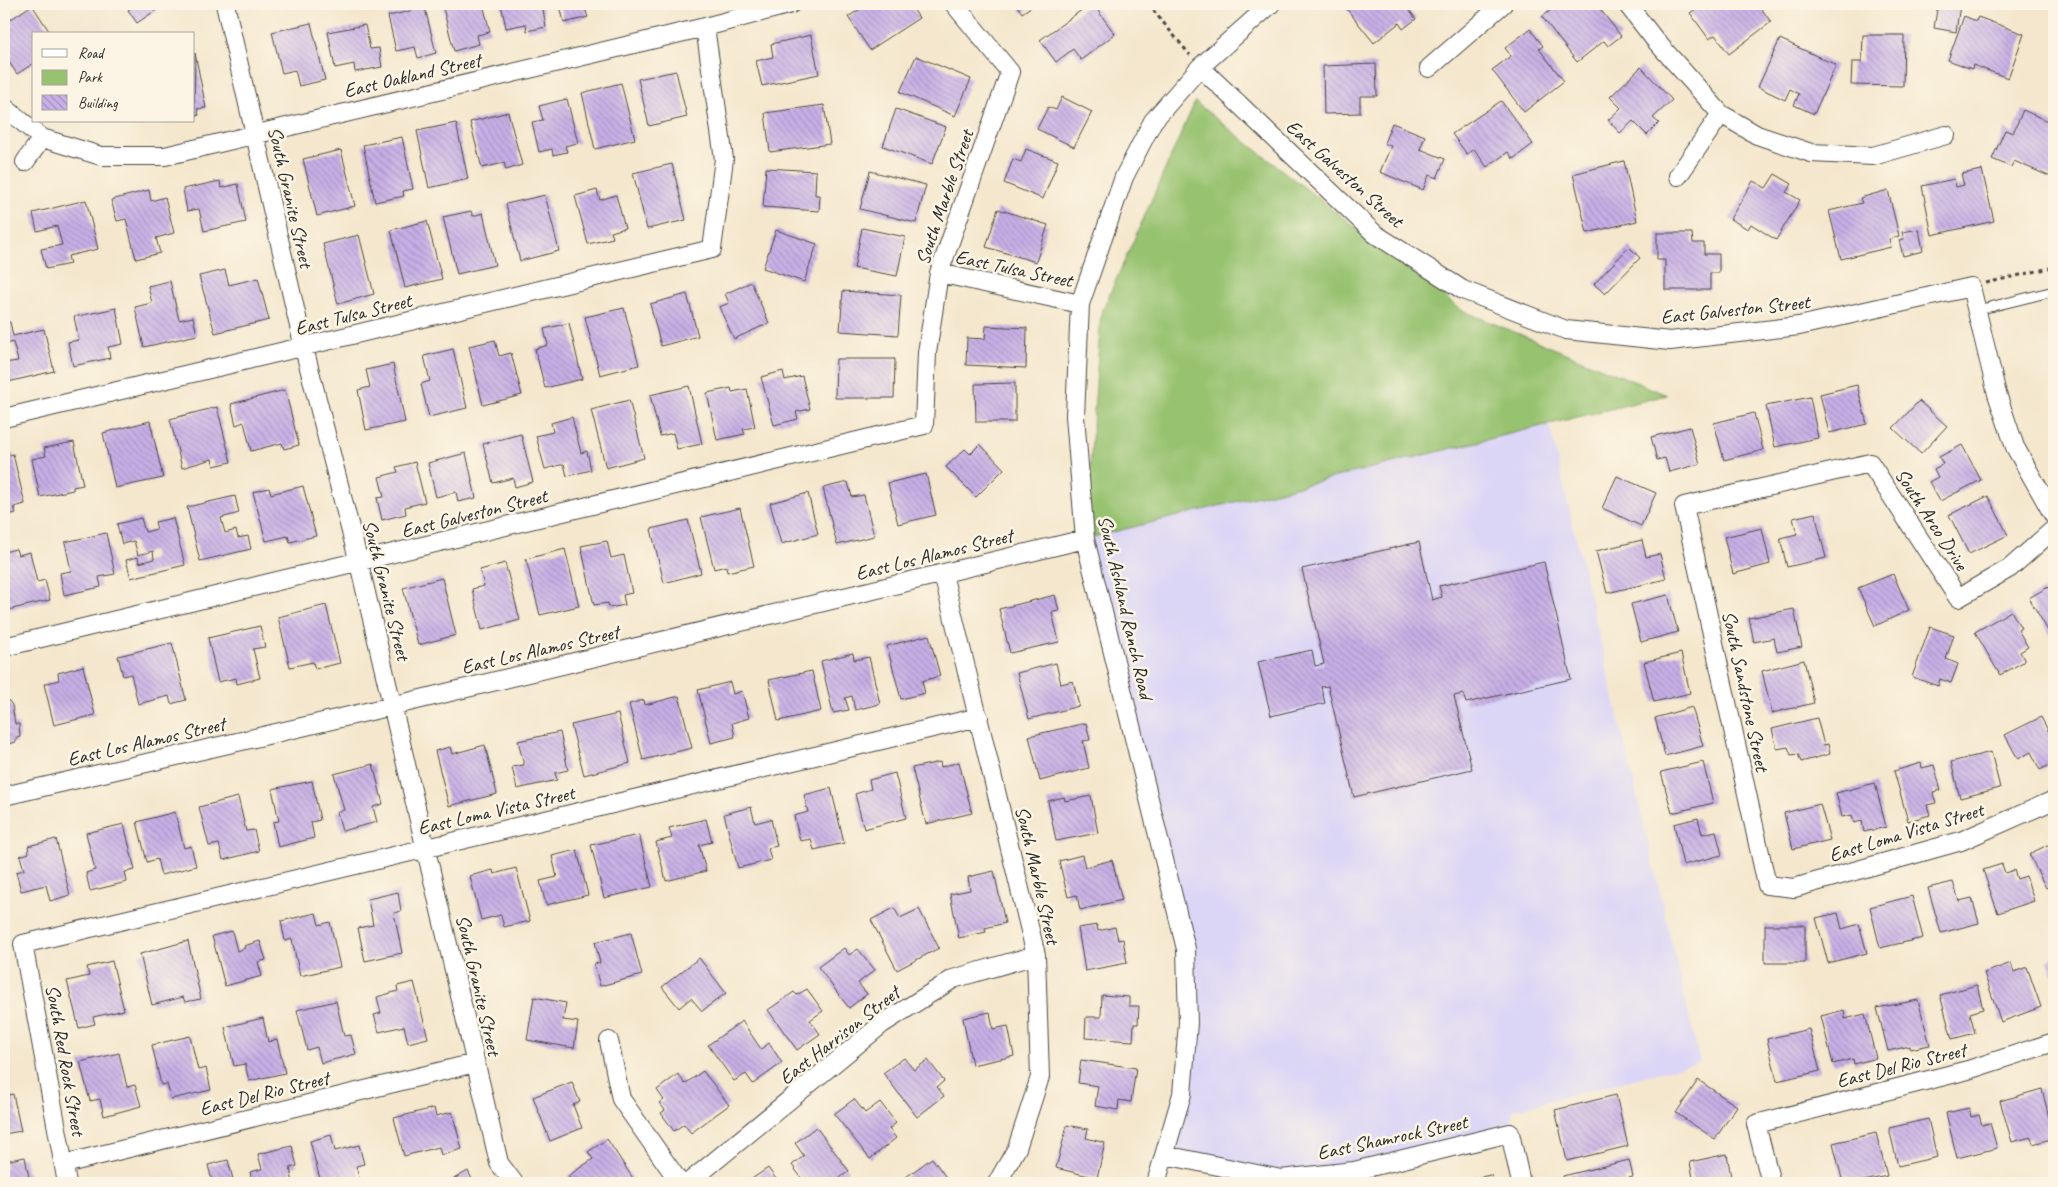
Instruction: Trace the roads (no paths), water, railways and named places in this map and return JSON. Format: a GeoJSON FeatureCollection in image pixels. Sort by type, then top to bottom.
{"type":"FeatureCollection","features":[{"type":"Feature","properties":{"kind":"street","name":"South Granite Street"},"geometry":{"type":"LineString","coordinates":[[225,4],[304,348],[359,563],[499,1162],[514,1183]]}},
{"type":"Feature","properties":{"kind":"street","name":"East Oakland Street"},"geometry":{"type":"LineString","coordinates":[[42,138],[101,156],[165,156],[705,27],[791,4]]}},
{"type":"Feature","properties":{"kind":"street","name":"South Marble Street"},"geometry":{"type":"LineString","coordinates":[[924,425],[927,352],[939,273],[1010,72],[954,4]]}},
{"type":"Feature","properties":{"kind":"street","name":"South Ashland Ranch Road"},"geometry":{"type":"LineString","coordinates":[[1156,1183],[1182,1094],[1188,1023],[1186,949],[1085,539],[1076,416],[1080,304],[1124,177],[1153,121],[1200,68],[1271,4]]}},
{"type":"Feature","properties":{"kind":"street"},"geometry":{"type":"LineString","coordinates":[[1429,68],[1503,4]]}},
{"type":"Feature","properties":{"kind":"street"},"geometry":{"type":"LineString","coordinates":[[1627,4],[1655,40],[1721,114],[1757,135],[1811,153],[1873,156],[1946,135]]}},
{"type":"Feature","properties":{"kind":"street","name":"East Tulsa Street"},"geometry":{"type":"LineString","coordinates":[[4,418],[304,348],[712,249],[724,159],[705,27]]}},
{"type":"Feature","properties":{"kind":"street","name":"East Galveston Street"},"geometry":{"type":"LineString","coordinates":[[1200,68],[1375,234],[1463,290],[1566,330],[1670,341],[1798,326],[1971,287],[1978,310]]}},
{"type":"Feature","properties":{"kind":"street"},"geometry":{"type":"LineString","coordinates":[[4,107],[42,138],[25,162]]}},
{"type":"Feature","properties":{"kind":"street"},"geometry":{"type":"LineString","coordinates":[[1678,176],[1721,114]]}},
{"type":"Feature","properties":{"kind":"street","name":"East Tulsa Street"},"geometry":{"type":"LineString","coordinates":[[939,273],[1080,304]]}},
{"type":"Feature","properties":{"kind":"street"},"geometry":{"type":"LineString","coordinates":[[1978,310],[1997,394],[2015,447],[2054,516]]}},
{"type":"Feature","properties":{"kind":"street","name":"East Galveston Street"},"geometry":{"type":"LineString","coordinates":[[4,647],[359,563],[924,425]]}},
{"type":"Feature","properties":{"kind":"street","name":"South Arco Drive"},"geometry":{"type":"LineString","coordinates":[[1684,506],[1870,463],[1958,598],[2010,568],[2054,529]]}},
{"type":"Feature","properties":{"kind":"street","name":"South Sandstone Street"},"geometry":{"type":"LineString","coordinates":[[1684,506],[1767,885]]}},
{"type":"Feature","properties":{"kind":"street","name":"East Los Alamos Street"},"geometry":{"type":"LineString","coordinates":[[4,796],[392,706],[1085,539]]}},
{"type":"Feature","properties":{"kind":"street","name":"South Marble Street"},"geometry":{"type":"LineString","coordinates":[[943,574],[1036,955],[1040,1077],[1016,1148],[997,1183]]}},
{"type":"Feature","properties":{"kind":"street","name":"East Loma Vista Street"},"geometry":{"type":"LineString","coordinates":[[23,944],[979,717]]}},
{"type":"Feature","properties":{"kind":"street","name":"East Loma Vista Street"},"geometry":{"type":"LineString","coordinates":[[1767,885],[1794,888],[1961,841],[2054,800]]}},
{"type":"Feature","properties":{"kind":"street","name":"South Red Rock Street"},"geometry":{"type":"LineString","coordinates":[[23,944],[67,1183]]}},
{"type":"Feature","properties":{"kind":"street","name":"East Harrison Street"},"geometry":{"type":"LineString","coordinates":[[688,1183],[882,1024],[953,979],[1036,955]]}},
{"type":"Feature","properties":{"kind":"street"},"geometry":{"type":"LineString","coordinates":[[609,1041],[621,1099],[680,1183]]}},
{"type":"Feature","properties":{"kind":"street","name":"East Del Rio Street"},"geometry":{"type":"LineString","coordinates":[[1770,1183],[1756,1124],[1968,1070],[2054,1042]]}},
{"type":"Feature","properties":{"kind":"street","name":"East Del Rio Street"},"geometry":{"type":"LineString","coordinates":[[64,1164],[475,1063]]}},
{"type":"Feature","properties":{"kind":"street","name":"East Shamrock Street"},"geometry":{"type":"LineString","coordinates":[[1165,1155],[1281,1179],[1354,1171],[1510,1133],[1521,1183]]}},
{"type":"Feature","properties":{"kind":"lane"},"geometry":{"type":"LineString","coordinates":[[1978,310],[2054,291]]}}]}
